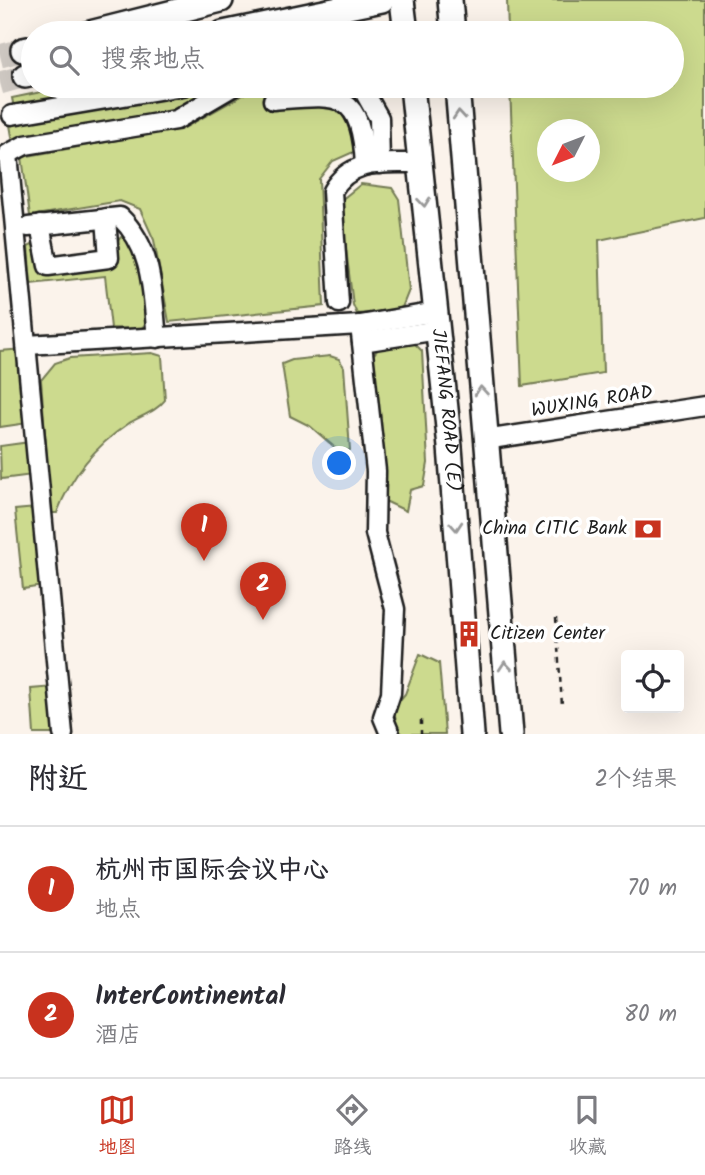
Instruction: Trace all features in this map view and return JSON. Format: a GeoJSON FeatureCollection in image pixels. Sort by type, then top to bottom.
{"type":"FeatureCollection","features":[{"type":"Feature","properties":{"kind":"main road"},"geometry":{"type":"LineString","coordinates":[[138,21],[221,0]]}},
{"type":"Feature","properties":{"kind":"main road"},"geometry":{"type":"LineString","coordinates":[[281,21],[382,0]]}},
{"type":"Feature","properties":{"kind":"main road"},"geometry":{"type":"LineString","coordinates":[[402,0],[405,21]]}},
{"type":"Feature","properties":{"kind":"main road"},"geometry":{"type":"LineString","coordinates":[[450,0],[452,21]]}},
{"type":"Feature","properties":{"kind":"main road","name":"JIEFANG ROAD (E)"},"geometry":{"type":"LineString","coordinates":[[413,98],[450,447],[472,734]]}},
{"type":"Feature","properties":{"kind":"main road","name":"JIEFANG ROAD (E)"},"geometry":{"type":"LineString","coordinates":[[458,98],[511,734]]}},
{"type":"Feature","properties":{"kind":"street"},"geometry":{"type":"LineString","coordinates":[[12,115],[112,98]]}},
{"type":"Feature","properties":{"kind":"street"},"geometry":{"type":"LineString","coordinates":[[63,734],[8,154],[25,145],[176,120],[214,98]]}},
{"type":"Feature","properties":{"kind":"street"},"geometry":{"type":"LineString","coordinates":[[272,100],[295,98]]}},
{"type":"Feature","properties":{"kind":"street"},"geometry":{"type":"LineString","coordinates":[[336,98],[343,101],[357,119],[372,165]]}},
{"type":"Feature","properties":{"kind":"street"},"geometry":{"type":"LineString","coordinates":[[368,98],[379,118],[372,165]]}},
{"type":"Feature","properties":{"kind":"street"},"geometry":{"type":"LineString","coordinates":[[339,303],[332,191],[340,177],[372,165],[420,163]]}},
{"type":"Feature","properties":{"kind":"street"},"geometry":{"type":"LineString","coordinates":[[106,218],[109,258],[48,266],[34,226],[106,218],[120,217],[136,232],[149,268],[157,338]]}},
{"type":"Feature","properties":{"kind":"street"},"geometry":{"type":"LineString","coordinates":[[27,345],[157,338],[361,333],[437,321]]}},
{"type":"Feature","properties":{"kind":"street"},"geometry":{"type":"LineString","coordinates":[[361,333],[376,471],[375,533],[393,590],[395,609],[391,693],[383,717],[390,734]]}},
{"type":"Feature","properties":{"kind":"street","name":"WUXING ROAD"},"geometry":{"type":"LineString","coordinates":[[485,440],[705,406]]}},
{"type":"Feature","properties":{"kind":"path"},"geometry":{"type":"LineString","coordinates":[[556,618],[562,705]]}},
{"type":"Feature","properties":{"kind":"path"},"geometry":{"type":"LineString","coordinates":[[421,720],[421,734]]}},
{"type":"Feature","properties":{"kind":"green space"},"geometry":{"type":"Polygon","coordinates":[[[507,0],[705,0],[705,218],[599,240],[603,373],[522,386],[510,98],[684,98],[684,21],[508,21],[507,0]]]}},
{"type":"Feature","properties":{"kind":"green space"},"geometry":{"type":"Polygon","coordinates":[[[21,96],[75,98],[14,108],[12,98],[21,96]]]}},
{"type":"Feature","properties":{"kind":"green space"},"geometry":{"type":"Polygon","coordinates":[[[160,98],[200,98],[172,114],[13,142],[10,125],[160,98]]]}},
{"type":"Feature","properties":{"kind":"green space"},"geometry":{"type":"Polygon","coordinates":[[[238,98],[328,98],[350,123],[358,150],[333,161],[319,179],[324,306],[169,322],[154,240],[140,209],[120,201],[30,216],[22,157],[184,128],[238,98]]]}},
{"type":"Feature","properties":{"kind":"green space"},"geometry":{"type":"Polygon","coordinates":[[[361,184],[392,188],[399,199],[409,290],[401,310],[357,314],[353,305],[340,201],[361,184]]]}},
{"type":"Feature","properties":{"kind":"green space"},"geometry":{"type":"Polygon","coordinates":[[[121,237],[130,239],[144,278],[145,324],[141,329],[111,328],[105,276],[31,284],[28,247],[36,243],[42,274],[116,263],[117,242],[121,237]]]}},
{"type":"Feature","properties":{"kind":"green space"},"geometry":{"type":"Polygon","coordinates":[[[401,342],[414,343],[422,351],[428,463],[424,486],[410,490],[406,511],[385,501],[372,356],[380,347],[401,342]]]}},
{"type":"Feature","properties":{"kind":"green space"},"geometry":{"type":"Polygon","coordinates":[[[23,349],[28,423],[0,427],[0,351],[23,349]]]}},
{"type":"Feature","properties":{"kind":"green space"},"geometry":{"type":"Polygon","coordinates":[[[152,353],[162,356],[165,400],[105,442],[77,474],[57,513],[51,513],[41,380],[55,363],[70,358],[152,353]]]}},
{"type":"Feature","properties":{"kind":"green space"},"geometry":{"type":"Polygon","coordinates":[[[330,356],[339,359],[344,367],[350,450],[340,452],[310,426],[290,416],[282,364],[292,360],[330,356]]]}},
{"type":"Feature","properties":{"kind":"green space"},"geometry":{"type":"Polygon","coordinates":[[[30,442],[33,475],[1,479],[0,446],[30,442]]]}},
{"type":"Feature","properties":{"kind":"green space"},"geometry":{"type":"Polygon","coordinates":[[[36,508],[43,586],[23,589],[15,510],[36,508]]]}},
{"type":"Feature","properties":{"kind":"green space"},"geometry":{"type":"Polygon","coordinates":[[[420,654],[439,663],[445,734],[397,734],[394,707],[405,694],[420,654]]]}},
{"type":"Feature","properties":{"kind":"green space"},"geometry":{"type":"Polygon","coordinates":[[[54,687],[57,734],[34,734],[31,689],[54,687]]]}},
{"type":"Feature","properties":{"kind":"tunnel"},"geometry":{"type":"LineString","coordinates":[[0,56],[21,51]]}},
{"type":"Feature","properties":{"kind":"tunnel"},"geometry":{"type":"LineString","coordinates":[[0,83],[21,77]]}},
{"type":"Feature","properties":{"kind":"place","name":"China CITIC Bank"},"geometry":{"type":"Point","coordinates":[648,529]}},
{"type":"Feature","properties":{"kind":"place","name":"杭州市国际会议中心"},"geometry":{"type":"Point","coordinates":[204,561]}},
{"type":"Feature","properties":{"kind":"place","name":"InterContinental"},"geometry":{"type":"Point","coordinates":[263,620]}},
{"type":"Feature","properties":{"kind":"place","name":"Citizen Center"},"geometry":{"type":"Point","coordinates":[469,634]}}]}
